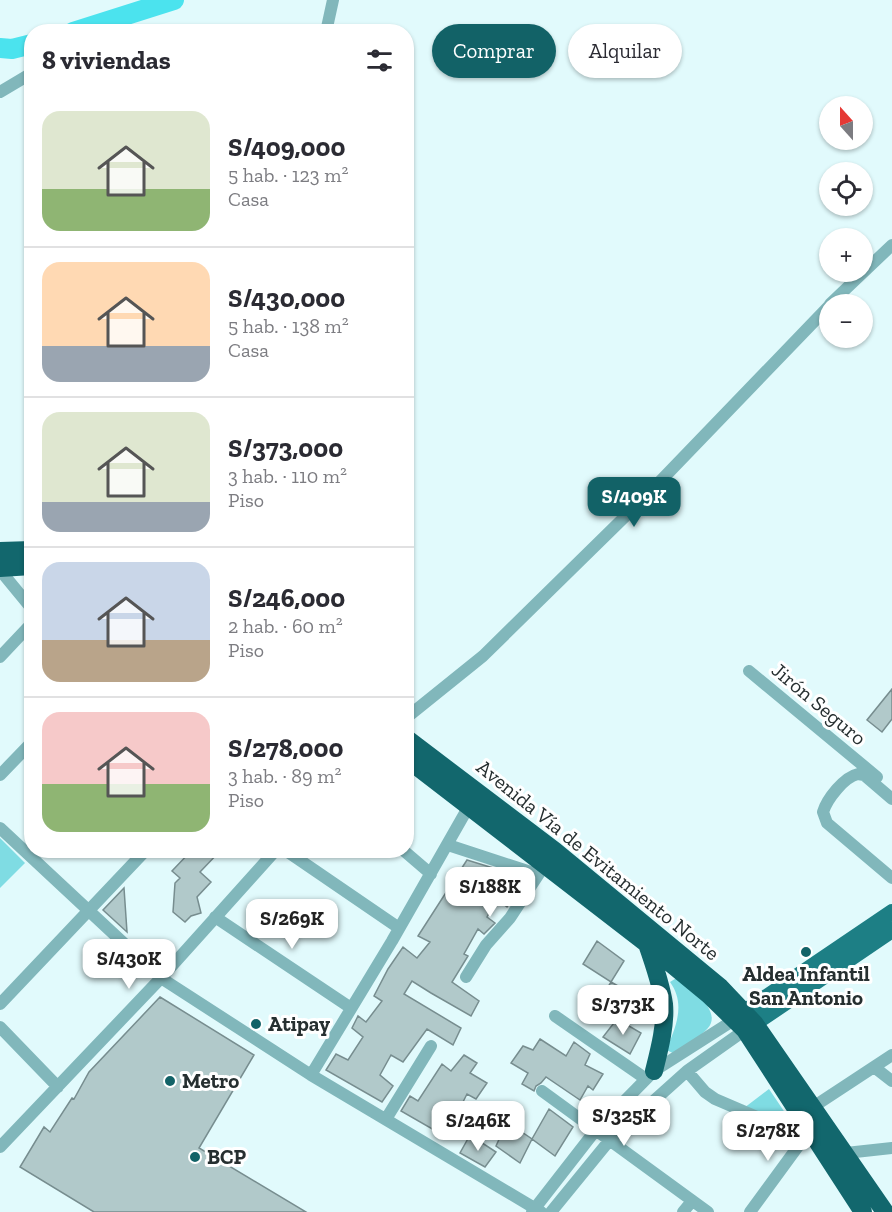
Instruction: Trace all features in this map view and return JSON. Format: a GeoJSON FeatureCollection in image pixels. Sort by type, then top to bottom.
{"type":"FeatureCollection","features":[{"type":"Feature","properties":{"kind":"highway"},"geometry":{"type":"LineString","coordinates":[[0,551],[24,550]]}},
{"type":"Feature","properties":{"kind":"highway"},"geometry":{"type":"LineString","coordinates":[[0,569],[24,567]]}},
{"type":"Feature","properties":{"kind":"highway","name":"Avenida Vía de Evitamiento Norte"},"geometry":{"type":"LineString","coordinates":[[414,745],[546,863],[744,1022]]}},
{"type":"Feature","properties":{"kind":"highway","name":"Avenida Vía de Evitamiento Norte"},"geometry":{"type":"LineString","coordinates":[[414,764],[546,863],[720,987],[744,1022]]}},
{"type":"Feature","properties":{"kind":"highway"},"geometry":{"type":"LineString","coordinates":[[646,943],[657,974],[664,1006],[659,1048],[650,1075]]}},
{"type":"Feature","properties":{"kind":"highway"},"geometry":{"type":"LineString","coordinates":[[744,1022],[813,1107],[885,1212]]}},
{"type":"Feature","properties":{"kind":"highway"},"geometry":{"type":"LineString","coordinates":[[744,1022],[863,1212]]}},
{"type":"Feature","properties":{"kind":"main road"},"geometry":{"type":"LineString","coordinates":[[744,1022],[892,912]]}},
{"type":"Feature","properties":{"kind":"main road"},"geometry":{"type":"LineString","coordinates":[[744,1022],[892,930]]}},
{"type":"Feature","properties":{"kind":"street"},"geometry":{"type":"LineString","coordinates":[[328,24],[333,0]]}},
{"type":"Feature","properties":{"kind":"street"},"geometry":{"type":"LineString","coordinates":[[0,92],[24,78]]}},
{"type":"Feature","properties":{"kind":"street"},"geometry":{"type":"LineString","coordinates":[[842,294],[892,246]]}},
{"type":"Feature","properties":{"kind":"street"},"geometry":{"type":"LineString","coordinates":[[414,712],[483,656],[646,496],[819,316]]}},
{"type":"Feature","properties":{"kind":"street"},"geometry":{"type":"LineString","coordinates":[[0,569],[24,599]]}},
{"type":"Feature","properties":{"kind":"street"},"geometry":{"type":"LineString","coordinates":[[0,657],[24,632]]}},
{"type":"Feature","properties":{"kind":"street","name":"Jirón Seguro"},"geometry":{"type":"LineString","coordinates":[[749,671],[892,789]]}},
{"type":"Feature","properties":{"kind":"street"},"geometry":{"type":"LineString","coordinates":[[0,775],[24,750]]}},
{"type":"Feature","properties":{"kind":"street"},"geometry":{"type":"LineString","coordinates":[[892,799],[864,775],[858,774],[849,778],[825,806],[822,813],[827,823],[892,878]]}},
{"type":"Feature","properties":{"kind":"street"},"geometry":{"type":"LineString","coordinates":[[311,1075],[469,806]]}},
{"type":"Feature","properties":{"kind":"street"},"geometry":{"type":"LineString","coordinates":[[0,828],[24,847]]}},
{"type":"Feature","properties":{"kind":"street"},"geometry":{"type":"LineString","coordinates":[[448,845],[546,863],[510,918],[486,945],[466,977]]}},
{"type":"Feature","properties":{"kind":"street"},"geometry":{"type":"LineString","coordinates":[[37,858],[88,910],[161,978],[311,1075],[536,1211],[595,1131],[650,1075],[744,1022]]}},
{"type":"Feature","properties":{"kind":"street"},"geometry":{"type":"LineString","coordinates":[[0,1004],[138,858]]}},
{"type":"Feature","properties":{"kind":"street"},"geometry":{"type":"LineString","coordinates":[[0,1147],[161,978],[269,858]]}},
{"type":"Feature","properties":{"kind":"street"},"geometry":{"type":"LineString","coordinates":[[297,858],[399,928]]}},
{"type":"Feature","properties":{"kind":"street"},"geometry":{"type":"LineString","coordinates":[[412,858],[431,874]]}},
{"type":"Feature","properties":{"kind":"street"},"geometry":{"type":"LineString","coordinates":[[215,917],[351,1008]]}},
{"type":"Feature","properties":{"kind":"street"},"geometry":{"type":"LineString","coordinates":[[555,1016],[650,1075]]}},
{"type":"Feature","properties":{"kind":"street"},"geometry":{"type":"LineString","coordinates":[[551,1212],[609,1141],[744,1022]]}},
{"type":"Feature","properties":{"kind":"street"},"geometry":{"type":"LineString","coordinates":[[0,1027],[58,1087]]}},
{"type":"Feature","properties":{"kind":"street"},"geometry":{"type":"LineString","coordinates":[[386,1119],[431,1046]]}},
{"type":"Feature","properties":{"kind":"street"},"geometry":{"type":"LineString","coordinates":[[813,1107],[892,1055]]}},
{"type":"Feature","properties":{"kind":"street"},"geometry":{"type":"LineString","coordinates":[[874,1067],[892,1081]]}},
{"type":"Feature","properties":{"kind":"street"},"geometry":{"type":"LineString","coordinates":[[687,1071],[715,1100],[790,1131],[810,1130]]}},
{"type":"Feature","properties":{"kind":"street"},"geometry":{"type":"LineString","coordinates":[[542,1090],[708,1212]]}},
{"type":"Feature","properties":{"kind":"street"},"geometry":{"type":"LineString","coordinates":[[750,1212],[810,1130]]}},
{"type":"Feature","properties":{"kind":"street"},"geometry":{"type":"LineString","coordinates":[[846,1153],[892,1148]]}},
{"type":"Feature","properties":{"kind":"street"},"geometry":{"type":"LineString","coordinates":[[683,1212],[692,1201]]}},
{"type":"Feature","properties":{"kind":"shaded area"},"geometry":{"type":"Polygon","coordinates":[[[0,838],[25,863],[0,888],[0,838]]]}},
{"type":"Feature","properties":{"kind":"shaded area"},"geometry":{"type":"Polygon","coordinates":[[[678,977],[703,1000],[711,1014],[711,1021],[701,1035],[673,1053],[666,1050],[678,1016],[678,999],[670,982],[678,977]]]}},
{"type":"Feature","properties":{"kind":"shaded area"},"geometry":{"type":"Polygon","coordinates":[[[769,1089],[794,1126],[744,1108],[769,1089]]]}},
{"type":"Feature","properties":{"kind":"building"},"geometry":{"type":"Polygon","coordinates":[[[892,689],[892,719],[882,732],[867,720],[892,689]]]}},
{"type":"Feature","properties":{"kind":"building"},"geometry":{"type":"Polygon","coordinates":[[[184,858],[213,858],[200,872],[211,882],[197,897],[201,913],[191,916],[185,922],[173,912],[175,883],[180,878],[172,871],[184,858]]]}},
{"type":"Feature","properties":{"kind":"building"},"geometry":{"type":"Polygon","coordinates":[[[467,860],[493,868],[520,887],[507,907],[497,899],[487,917],[495,923],[484,934],[478,929],[464,954],[468,956],[452,982],[479,1001],[471,1016],[412,981],[404,994],[461,1028],[453,1045],[427,1029],[403,1062],[391,1055],[380,1075],[393,1086],[382,1102],[326,1070],[336,1054],[348,1060],[363,1037],[352,1028],[358,1016],[366,1022],[382,1001],[374,996],[403,947],[417,958],[430,942],[418,936],[467,860]]]}},
{"type":"Feature","properties":{"kind":"building"},"geometry":{"type":"Polygon","coordinates":[[[124,888],[127,932],[103,910],[124,888]]]}},
{"type":"Feature","properties":{"kind":"building"},"geometry":{"type":"Polygon","coordinates":[[[597,941],[624,961],[611,982],[583,964],[597,941]]]}},
{"type":"Feature","properties":{"kind":"building"},"geometry":{"type":"Polygon","coordinates":[[[611,982],[634,995],[623,1014],[600,1000],[611,982]]]}},
{"type":"Feature","properties":{"kind":"building"},"geometry":{"type":"Polygon","coordinates":[[[160,997],[254,1055],[199,1148],[306,1212],[94,1212],[20,1167],[44,1127],[50,1132],[72,1098],[74,1099],[89,1072],[160,997]]]}},
{"type":"Feature","properties":{"kind":"building"},"geometry":{"type":"Polygon","coordinates":[[[617,1019],[641,1033],[630,1054],[603,1037],[617,1019]]]}},
{"type":"Feature","properties":{"kind":"building"},"geometry":{"type":"Polygon","coordinates":[[[540,1039],[566,1056],[574,1042],[590,1054],[585,1065],[603,1074],[593,1090],[588,1086],[580,1100],[546,1077],[534,1091],[522,1084],[528,1073],[511,1063],[523,1046],[533,1050],[540,1039]]]}},
{"type":"Feature","properties":{"kind":"building"},"geometry":{"type":"Polygon","coordinates":[[[464,1055],[477,1063],[470,1073],[487,1083],[476,1099],[467,1094],[452,1124],[457,1126],[448,1138],[401,1111],[410,1096],[418,1101],[442,1064],[451,1071],[464,1055]]]}},
{"type":"Feature","properties":{"kind":"building"},"geometry":{"type":"Polygon","coordinates":[[[549,1109],[573,1127],[555,1156],[532,1139],[549,1109]]]}},
{"type":"Feature","properties":{"kind":"building"},"geometry":{"type":"Polygon","coordinates":[[[507,1122],[532,1139],[520,1163],[496,1146],[507,1122]]]}},
{"type":"Feature","properties":{"kind":"building"},"geometry":{"type":"Polygon","coordinates":[[[470,1135],[496,1152],[485,1167],[460,1153],[470,1135]]]}},
{"type":"Feature","properties":{"kind":"waterway"},"geometry":{"type":"LineString","coordinates":[[98,24],[174,0]]}},
{"type":"Feature","properties":{"kind":"waterway"},"geometry":{"type":"LineString","coordinates":[[0,48],[12,49],[24,46]]}},
{"type":"Feature","properties":{"kind":"place","name":"Aldea Infantil San Antonio"},"geometry":{"type":"Point","coordinates":[806,952]}},
{"type":"Feature","properties":{"kind":"place","name":"Atipay"},"geometry":{"type":"Point","coordinates":[256,1024]}},
{"type":"Feature","properties":{"kind":"place","name":"Metro"},"geometry":{"type":"Point","coordinates":[170,1081]}},
{"type":"Feature","properties":{"kind":"place","name":"BCP"},"geometry":{"type":"Point","coordinates":[195,1157]}}]}
